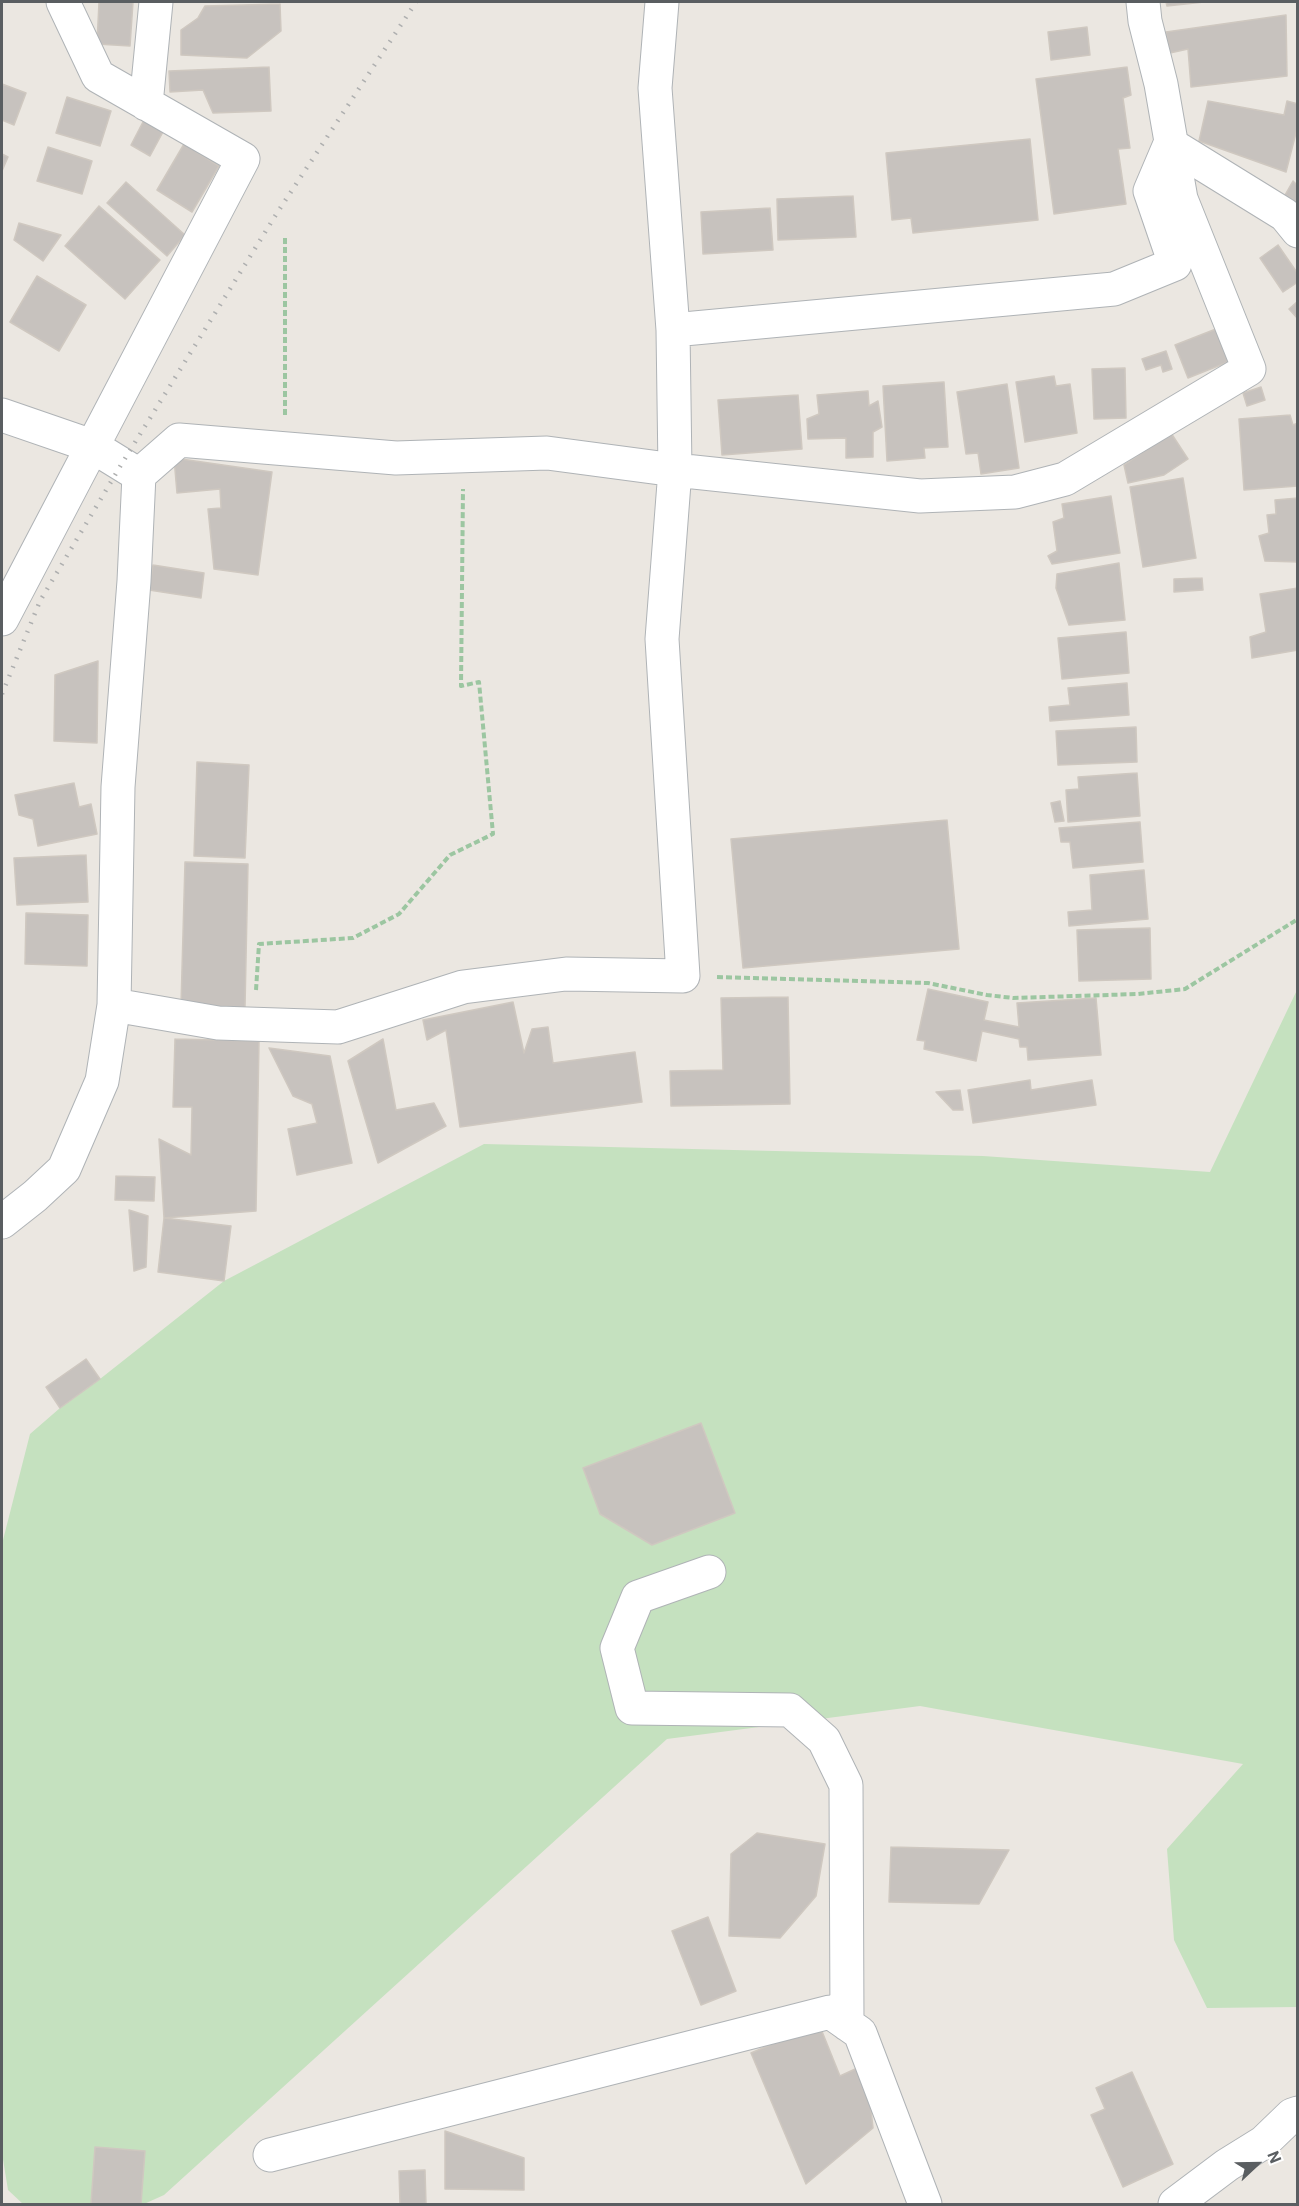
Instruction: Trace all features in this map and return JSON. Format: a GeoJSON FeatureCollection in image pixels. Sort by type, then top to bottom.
{"type":"FeatureCollection","features":[{"type":"Feature","properties":{"kind":"street"},"geometry":{"type":"LineString","coordinates":[[2,619],[243,159],[98,76],[63,2]]}},
{"type":"Feature","properties":{"kind":"street"},"geometry":{"type":"LineString","coordinates":[[146,104],[156,2]]}},
{"type":"Feature","properties":{"kind":"street"},"geometry":{"type":"LineString","coordinates":[[114,1005],[218,1023],[338,1027],[463,987],[566,974],[683,976],[662,639],[675,470],[673,330],[655,87],[662,2]]}},
{"type":"Feature","properties":{"kind":"street"},"geometry":{"type":"LineString","coordinates":[[2,1222],[64,1169],[102,1081],[114,1005],[118,787],[134,580],[139,475],[179,440],[396,458],[547,453],[675,470],[920,496],[1015,492],[1065,479],[1249,369],[1181,199],[1161,84],[1143,2]]}},
{"type":"Feature","properties":{"kind":"street"},"geometry":{"type":"LineString","coordinates":[[673,330],[1114,289],[1175,264],[1150,191],[1170,144]]}},
{"type":"Feature","properties":{"kind":"street"},"geometry":{"type":"LineString","coordinates":[[1170,144],[1285,215],[1298,231]]}},
{"type":"Feature","properties":{"kind":"street"},"geometry":{"type":"LineString","coordinates":[[2,415],[92,446],[139,475]]}},
{"type":"Feature","properties":{"kind":"street"},"geometry":{"type":"LineString","coordinates":[[709,1572],[638,1597],[617,1648],[632,1708],[790,1710],[824,1740],[846,1785],[847,2024]]}},
{"type":"Feature","properties":{"kind":"street"},"geometry":{"type":"LineString","coordinates":[[270,2155],[830,2012],[860,2033],[925,2205]]}},
{"type":"Feature","properties":{"kind":"street"},"geometry":{"type":"LineString","coordinates":[[1175,2205],[1227,2165],[1264,2142],[1292,2115],[1298,2113]]}},
{"type":"Feature","properties":{"kind":"path"},"geometry":{"type":"LineString","coordinates":[[285,236],[285,448]]}},
{"type":"Feature","properties":{"kind":"path"},"geometry":{"type":"LineString","coordinates":[[254,1024],[259,944],[353,938],[399,914],[450,855],[493,834],[479,682],[461,686],[463,456]]}},
{"type":"Feature","properties":{"kind":"path"},"geometry":{"type":"LineString","coordinates":[[683,976],[928,983],[1013,998],[1138,994],[1185,988],[1298,919]]}},
{"type":"Feature","properties":{"kind":"green space"},"geometry":{"type":"Polygon","coordinates":[[[1297,990],[1297,2007],[1207,2008],[1174,1940],[1167,1849],[1243,1764],[920,1706],[667,1739],[164,2195],[144,2204],[23,2204],[8,2190],[2,2153],[2,1544],[30,1434],[60,1408],[224,1281],[484,1144],[983,1156],[1210,1172],[1297,990]]]}},
{"type":"Feature","properties":{"kind":"building"},"geometry":{"type":"Polygon","coordinates":[[[99,2],[133,2],[130,46],[97,44],[99,2]]]}},
{"type":"Feature","properties":{"kind":"building"},"geometry":{"type":"Polygon","coordinates":[[[1166,2],[1204,2],[1167,6],[1166,2]]]}},
{"type":"Feature","properties":{"kind":"building"},"geometry":{"type":"Polygon","coordinates":[[[280,4],[281,31],[247,58],[181,55],[181,30],[198,18],[205,6],[280,4]]]}},
{"type":"Feature","properties":{"kind":"building"},"geometry":{"type":"Polygon","coordinates":[[[1286,15],[1287,76],[1191,87],[1188,49],[1170,53],[1166,32],[1286,15]]]}},
{"type":"Feature","properties":{"kind":"building"},"geometry":{"type":"Polygon","coordinates":[[[1087,27],[1090,55],[1051,60],[1048,32],[1087,27]]]}},
{"type":"Feature","properties":{"kind":"building"},"geometry":{"type":"Polygon","coordinates":[[[269,67],[271,111],[213,113],[203,90],[170,92],[169,71],[269,67]]]}},
{"type":"Feature","properties":{"kind":"building"},"geometry":{"type":"Polygon","coordinates":[[[1127,67],[1131,95],[1123,98],[1130,148],[1118,149],[1126,204],[1054,214],[1036,79],[1127,67]]]}},
{"type":"Feature","properties":{"kind":"building"},"geometry":{"type":"Polygon","coordinates":[[[2,84],[26,93],[14,125],[2,120],[2,84]]]}},
{"type":"Feature","properties":{"kind":"building"},"geometry":{"type":"Polygon","coordinates":[[[67,97],[111,111],[100,146],[56,133],[67,97]]]}},
{"type":"Feature","properties":{"kind":"building"},"geometry":{"type":"Polygon","coordinates":[[[1208,101],[1284,115],[1287,101],[1298,104],[1298,125],[1286,172],[1199,141],[1208,101]]]}},
{"type":"Feature","properties":{"kind":"building"},"geometry":{"type":"Polygon","coordinates":[[[144,120],[164,130],[150,156],[131,145],[144,120]]]}},
{"type":"Feature","properties":{"kind":"building"},"geometry":{"type":"Polygon","coordinates":[[[1030,139],[1038,220],[913,233],[911,218],[892,220],[886,153],[1030,139]]]}},
{"type":"Feature","properties":{"kind":"building"},"geometry":{"type":"Polygon","coordinates":[[[184,144],[219,166],[192,212],[157,190],[184,144]]]}},
{"type":"Feature","properties":{"kind":"building"},"geometry":{"type":"Polygon","coordinates":[[[48,147],[92,161],[82,194],[37,181],[48,147]]]}},
{"type":"Feature","properties":{"kind":"building"},"geometry":{"type":"Polygon","coordinates":[[[2,154],[8,157],[2,171],[2,154]]]}},
{"type":"Feature","properties":{"kind":"building"},"geometry":{"type":"Polygon","coordinates":[[[1293,181],[1298,186],[1298,203],[1285,195],[1293,181]]]}},
{"type":"Feature","properties":{"kind":"building"},"geometry":{"type":"Polygon","coordinates":[[[126,182],[185,235],[167,256],[107,203],[126,182]]]}},
{"type":"Feature","properties":{"kind":"building"},"geometry":{"type":"Polygon","coordinates":[[[853,196],[856,237],[778,240],[777,199],[853,196]]]}},
{"type":"Feature","properties":{"kind":"building"},"geometry":{"type":"Polygon","coordinates":[[[99,206],[160,260],[125,299],[65,246],[99,206]]]}},
{"type":"Feature","properties":{"kind":"building"},"geometry":{"type":"Polygon","coordinates":[[[770,208],[773,250],[703,254],[701,212],[770,208]]]}},
{"type":"Feature","properties":{"kind":"building"},"geometry":{"type":"Polygon","coordinates":[[[19,223],[61,235],[43,261],[14,240],[19,223]]]}},
{"type":"Feature","properties":{"kind":"building"},"geometry":{"type":"Polygon","coordinates":[[[1278,245],[1298,274],[1298,282],[1283,292],[1260,258],[1278,245]]]}},
{"type":"Feature","properties":{"kind":"building"},"geometry":{"type":"Polygon","coordinates":[[[37,276],[86,305],[59,351],[10,322],[37,276]]]}},
{"type":"Feature","properties":{"kind":"building"},"geometry":{"type":"Polygon","coordinates":[[[1298,301],[1298,319],[1289,309],[1298,301]]]}},
{"type":"Feature","properties":{"kind":"building"},"geometry":{"type":"Polygon","coordinates":[[[1221,327],[1233,360],[1188,378],[1175,345],[1221,327]]]}},
{"type":"Feature","properties":{"kind":"building"},"geometry":{"type":"Polygon","coordinates":[[[1166,351],[1172,369],[1163,372],[1161,365],[1146,370],[1142,359],[1166,351]]]}},
{"type":"Feature","properties":{"kind":"building"},"geometry":{"type":"Polygon","coordinates":[[[1125,368],[1126,418],[1094,419],[1092,369],[1125,368]]]}},
{"type":"Feature","properties":{"kind":"building"},"geometry":{"type":"Polygon","coordinates":[[[1054,376],[1056,386],[1070,384],[1077,433],[1025,442],[1016,382],[1054,376]]]}},
{"type":"Feature","properties":{"kind":"building"},"geometry":{"type":"Polygon","coordinates":[[[944,382],[948,447],[924,448],[925,458],[887,461],[883,386],[944,382]]]}},
{"type":"Feature","properties":{"kind":"building"},"geometry":{"type":"Polygon","coordinates":[[[1007,384],[1019,468],[981,474],[978,453],[966,454],[957,392],[1007,384]]]}},
{"type":"Feature","properties":{"kind":"building"},"geometry":{"type":"Polygon","coordinates":[[[1261,387],[1265,400],[1247,406],[1243,393],[1261,387]]]}},
{"type":"Feature","properties":{"kind":"building"},"geometry":{"type":"Polygon","coordinates":[[[868,391],[869,406],[878,401],[882,427],[873,432],[873,457],[846,458],[846,438],[808,439],[807,419],[819,414],[817,395],[868,391]]]}},
{"type":"Feature","properties":{"kind":"building"},"geometry":{"type":"Polygon","coordinates":[[[798,395],[802,449],[722,455],[718,400],[798,395]]]}},
{"type":"Feature","properties":{"kind":"building"},"geometry":{"type":"Polygon","coordinates":[[[1290,415],[1293,425],[1298,423],[1298,486],[1244,490],[1239,419],[1290,415]]]}},
{"type":"Feature","properties":{"kind":"building"},"geometry":{"type":"Polygon","coordinates":[[[1171,433],[1188,459],[1164,475],[1128,483],[1124,465],[1171,433]]]}},
{"type":"Feature","properties":{"kind":"building"},"geometry":{"type":"Polygon","coordinates":[[[174,458],[272,472],[258,575],[214,569],[208,509],[221,508],[220,489],[177,493],[174,458]]]}},
{"type":"Feature","properties":{"kind":"building"},"geometry":{"type":"Polygon","coordinates":[[[1183,478],[1196,558],[1143,567],[1130,487],[1183,478]]]}},
{"type":"Feature","properties":{"kind":"building"},"geometry":{"type":"Polygon","coordinates":[[[1111,496],[1120,553],[1052,564],[1048,556],[1057,551],[1053,522],[1064,518],[1062,504],[1111,496]]]}},
{"type":"Feature","properties":{"kind":"building"},"geometry":{"type":"Polygon","coordinates":[[[1298,498],[1298,562],[1265,561],[1259,536],[1269,533],[1267,515],[1276,514],[1275,500],[1298,498]]]}},
{"type":"Feature","properties":{"kind":"building"},"geometry":{"type":"Polygon","coordinates":[[[1119,563],[1125,620],[1069,625],[1056,588],[1057,574],[1119,563]]]}},
{"type":"Feature","properties":{"kind":"building"},"geometry":{"type":"Polygon","coordinates":[[[153,565],[204,573],[201,598],[149,590],[153,565]]]}},
{"type":"Feature","properties":{"kind":"building"},"geometry":{"type":"Polygon","coordinates":[[[1202,578],[1203,590],[1174,592],[1174,579],[1202,578]]]}},
{"type":"Feature","properties":{"kind":"building"},"geometry":{"type":"Polygon","coordinates":[[[1298,588],[1298,650],[1252,658],[1250,637],[1266,632],[1260,594],[1298,588]]]}},
{"type":"Feature","properties":{"kind":"building"},"geometry":{"type":"Polygon","coordinates":[[[1126,632],[1129,673],[1062,679],[1058,638],[1126,632]]]}},
{"type":"Feature","properties":{"kind":"building"},"geometry":{"type":"Polygon","coordinates":[[[98,661],[97,743],[54,741],[55,675],[98,661]]]}},
{"type":"Feature","properties":{"kind":"building"},"geometry":{"type":"Polygon","coordinates":[[[1127,683],[1129,715],[1050,721],[1049,707],[1070,705],[1068,688],[1127,683]]]}},
{"type":"Feature","properties":{"kind":"building"},"geometry":{"type":"Polygon","coordinates":[[[1136,727],[1137,762],[1058,765],[1056,731],[1136,727]]]}},
{"type":"Feature","properties":{"kind":"building"},"geometry":{"type":"Polygon","coordinates":[[[197,762],[249,765],[245,858],[194,856],[197,762]]]}},
{"type":"Feature","properties":{"kind":"building"},"geometry":{"type":"Polygon","coordinates":[[[1137,773],[1140,816],[1068,822],[1066,790],[1079,789],[1078,777],[1137,773]]]}},
{"type":"Feature","properties":{"kind":"building"},"geometry":{"type":"Polygon","coordinates":[[[74,783],[79,807],[91,804],[97,834],[38,846],[33,819],[19,815],[15,795],[74,783]]]}},
{"type":"Feature","properties":{"kind":"building"},"geometry":{"type":"Polygon","coordinates":[[[1060,801],[1064,821],[1055,822],[1051,803],[1060,801]]]}},
{"type":"Feature","properties":{"kind":"building"},"geometry":{"type":"Polygon","coordinates":[[[947,820],[959,949],[743,968],[731,839],[947,820]]]}},
{"type":"Feature","properties":{"kind":"building"},"geometry":{"type":"Polygon","coordinates":[[[1140,822],[1143,862],[1073,868],[1070,842],[1061,842],[1059,828],[1140,822]]]}},
{"type":"Feature","properties":{"kind":"building"},"geometry":{"type":"Polygon","coordinates":[[[86,855],[88,902],[17,905],[14,858],[86,855]]]}},
{"type":"Feature","properties":{"kind":"building"},"geometry":{"type":"Polygon","coordinates":[[[185,862],[248,864],[245,1007],[181,1005],[185,862]]]}},
{"type":"Feature","properties":{"kind":"building"},"geometry":{"type":"Polygon","coordinates":[[[1144,870],[1148,919],[1069,926],[1068,912],[1092,910],[1090,875],[1144,870]]]}},
{"type":"Feature","properties":{"kind":"building"},"geometry":{"type":"Polygon","coordinates":[[[26,913],[88,915],[87,966],[25,964],[26,913]]]}},
{"type":"Feature","properties":{"kind":"building"},"geometry":{"type":"Polygon","coordinates":[[[1150,928],[1151,979],[1079,981],[1077,930],[1150,928]]]}},
{"type":"Feature","properties":{"kind":"building"},"geometry":{"type":"Polygon","coordinates":[[[928,989],[988,1002],[984,1020],[1019,1027],[1017,1003],[1096,998],[1101,1055],[1028,1060],[1027,1047],[1020,1047],[1019,1039],[982,1031],[976,1061],[924,1049],[925,1041],[917,1040],[928,989]]]}},
{"type":"Feature","properties":{"kind":"building"},"geometry":{"type":"Polygon","coordinates":[[[788,997],[790,1104],[671,1106],[670,1071],[723,1070],[721,998],[788,997]]]}},
{"type":"Feature","properties":{"kind":"building"},"geometry":{"type":"Polygon","coordinates":[[[513,1002],[524,1053],[532,1029],[548,1027],[553,1063],[635,1052],[642,1102],[460,1127],[446,1030],[427,1040],[423,1020],[513,1002]]]}},
{"type":"Feature","properties":{"kind":"building"},"geometry":{"type":"Polygon","coordinates":[[[175,1039],[259,1041],[256,1211],[164,1218],[159,1139],[191,1155],[192,1107],[173,1107],[175,1039]]]}},
{"type":"Feature","properties":{"kind":"building"},"geometry":{"type":"Polygon","coordinates":[[[383,1039],[396,1110],[434,1103],[446,1126],[378,1163],[348,1061],[383,1039]]]}},
{"type":"Feature","properties":{"kind":"building"},"geometry":{"type":"Polygon","coordinates":[[[269,1048],[330,1056],[352,1163],[297,1175],[288,1129],[317,1123],[312,1104],[293,1096],[269,1048]]]}},
{"type":"Feature","properties":{"kind":"building"},"geometry":{"type":"Polygon","coordinates":[[[1030,1080],[1031,1090],[1092,1080],[1096,1105],[973,1123],[968,1090],[1030,1080]]]}},
{"type":"Feature","properties":{"kind":"building"},"geometry":{"type":"Polygon","coordinates":[[[960,1090],[963,1110],[953,1110],[936,1092],[960,1090]]]}},
{"type":"Feature","properties":{"kind":"building"},"geometry":{"type":"Polygon","coordinates":[[[116,1176],[155,1177],[154,1201],[115,1200],[116,1176]]]}},
{"type":"Feature","properties":{"kind":"building"},"geometry":{"type":"Polygon","coordinates":[[[129,1210],[148,1216],[146,1267],[134,1271],[129,1210]]]}},
{"type":"Feature","properties":{"kind":"building"},"geometry":{"type":"Polygon","coordinates":[[[164,1218],[231,1226],[224,1281],[158,1272],[164,1218]]]}},
{"type":"Feature","properties":{"kind":"building"},"geometry":{"type":"Polygon","coordinates":[[[86,1359],[100,1379],[60,1408],[46,1387],[86,1359]]]}},
{"type":"Feature","properties":{"kind":"building"},"geometry":{"type":"Polygon","coordinates":[[[701,1423],[735,1513],[652,1545],[600,1514],[583,1468],[701,1423]]]}},
{"type":"Feature","properties":{"kind":"building"},"geometry":{"type":"Polygon","coordinates":[[[757,1833],[825,1844],[816,1896],[780,1938],[729,1936],[731,1854],[757,1833]]]}},
{"type":"Feature","properties":{"kind":"building"},"geometry":{"type":"Polygon","coordinates":[[[891,1847],[1009,1850],[979,1904],[889,1902],[891,1847]]]}},
{"type":"Feature","properties":{"kind":"building"},"geometry":{"type":"Polygon","coordinates":[[[708,1917],[736,1991],[701,2005],[672,1931],[708,1917]]]}},
{"type":"Feature","properties":{"kind":"building"},"geometry":{"type":"Polygon","coordinates":[[[819,2024],[840,2076],[866,2064],[873,2128],[806,2184],[751,2053],[819,2024]]]}},
{"type":"Feature","properties":{"kind":"building"},"geometry":{"type":"Polygon","coordinates":[[[1132,2072],[1173,2164],[1123,2187],[1091,2115],[1105,2109],[1096,2088],[1132,2072]]]}},
{"type":"Feature","properties":{"kind":"building"},"geometry":{"type":"Polygon","coordinates":[[[445,2131],[524,2158],[524,2190],[445,2189],[445,2131]]]}},
{"type":"Feature","properties":{"kind":"building"},"geometry":{"type":"Polygon","coordinates":[[[95,2147],[145,2151],[141,2204],[91,2204],[95,2147]]]}},
{"type":"Feature","properties":{"kind":"building"},"geometry":{"type":"Polygon","coordinates":[[[425,2170],[426,2204],[400,2204],[399,2171],[425,2170]]]}},
{"type":"Feature","properties":{"kind":"railway"},"geometry":{"type":"LineString","coordinates":[[2,694],[40,601],[121,465],[277,213],[416,2]]}}]}
